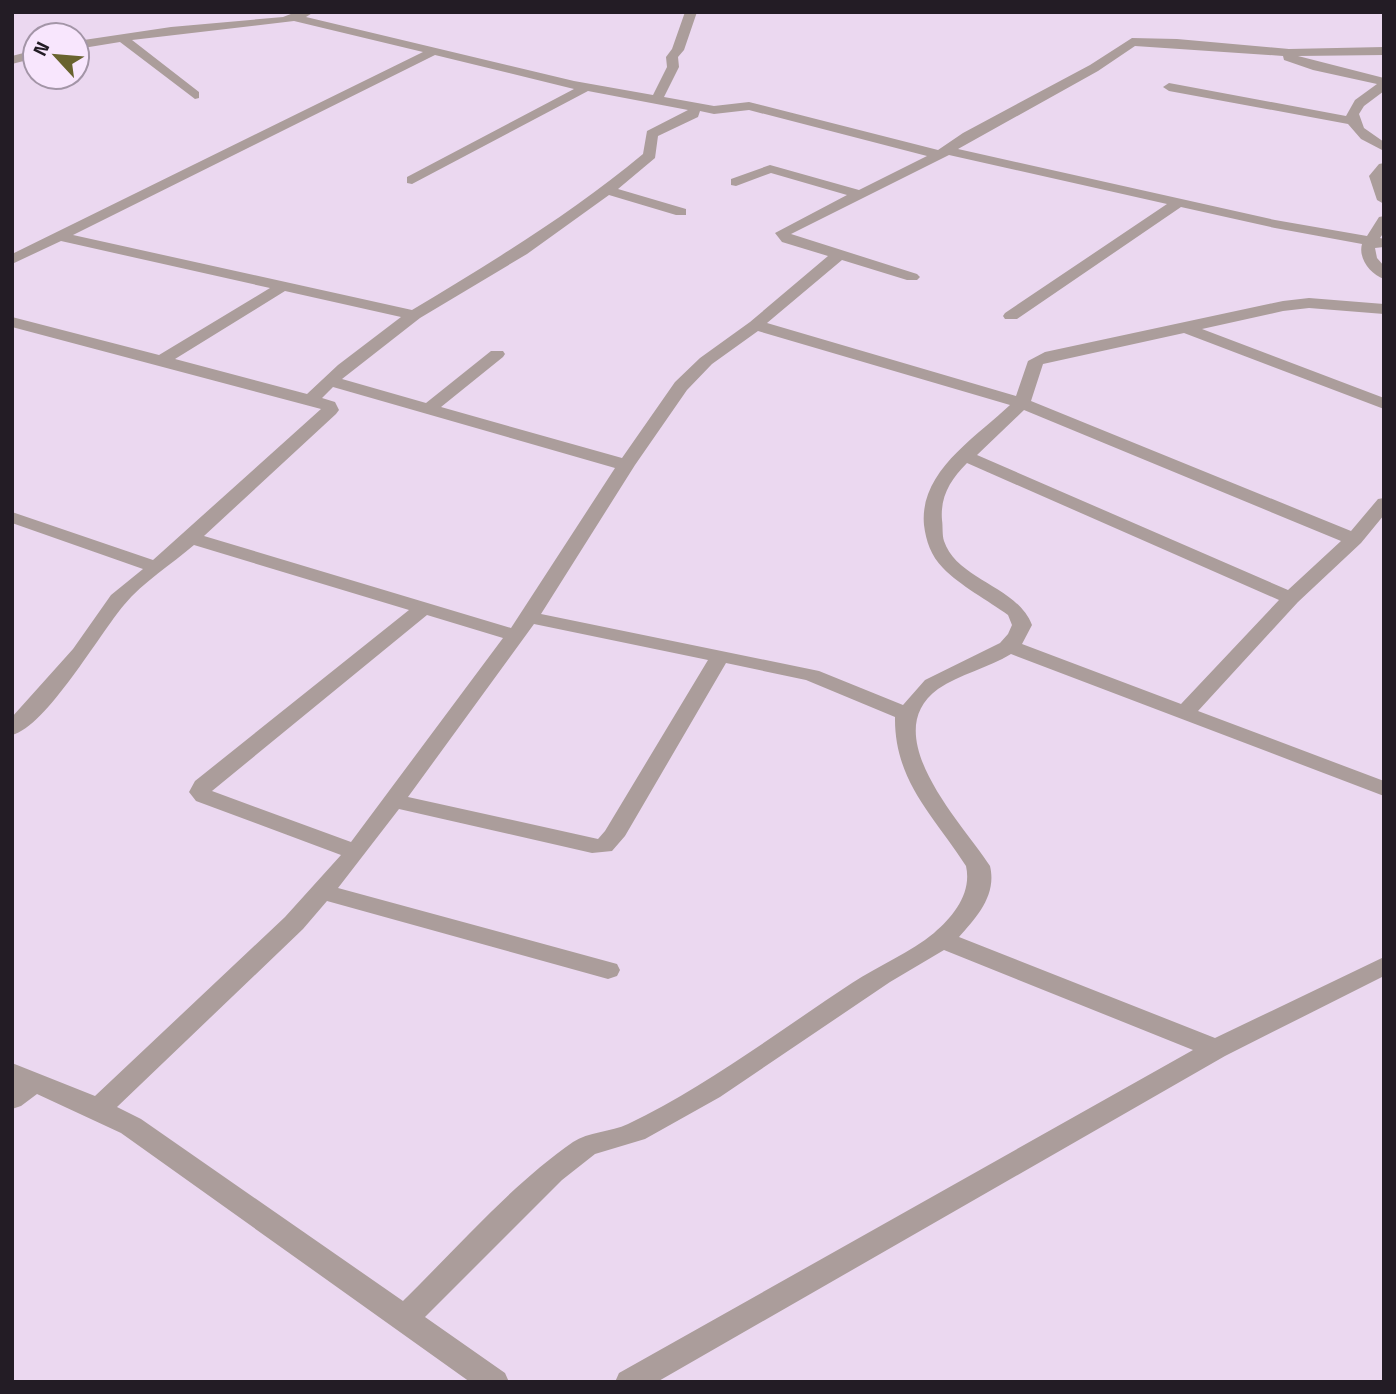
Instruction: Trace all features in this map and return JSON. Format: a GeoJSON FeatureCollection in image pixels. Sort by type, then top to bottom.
{"type":"FeatureCollection","features":[{"type":"Feature","properties":{"kind":"street"},"geometry":{"type":"LineString","coordinates":[[657,99],[673,67],[672,57],[678,50],[691,12]]}},
{"type":"Feature","properties":{"kind":"street"},"geometry":{"type":"LineString","coordinates":[[91,43],[303,14],[432,52],[586,87],[717,110],[749,106],[942,152],[1305,230],[1376,241]]}},
{"type":"Feature","properties":{"kind":"street"},"geometry":{"type":"LineString","coordinates":[[122,38],[195,95]]}},
{"type":"Feature","properties":{"kind":"street"},"geometry":{"type":"LineString","coordinates":[[912,277],[784,237],[782,233],[942,152],[1094,68],[1132,42],[1266,51],[1384,51]]}},
{"type":"Feature","properties":{"kind":"street"},"geometry":{"type":"LineString","coordinates":[[1266,51],[1317,68],[1384,84]]}},
{"type":"Feature","properties":{"kind":"street"},"geometry":{"type":"LineString","coordinates":[[12,260],[432,52]]}},
{"type":"Feature","properties":{"kind":"street"},"geometry":{"type":"LineString","coordinates":[[1351,121],[1352,111],[1384,84]]}},
{"type":"Feature","properties":{"kind":"street"},"geometry":{"type":"LineString","coordinates":[[412,180],[586,87]]}},
{"type":"Feature","properties":{"kind":"street"},"geometry":{"type":"LineString","coordinates":[[1169,87],[1351,121],[1364,137],[1384,147]]}},
{"type":"Feature","properties":{"kind":"street"},"geometry":{"type":"LineString","coordinates":[[310,400],[329,381],[414,315],[522,251],[607,190],[650,155],[652,134],[693,114],[695,109],[689,105]]}},
{"type":"Feature","properties":{"kind":"street"},"geometry":{"type":"LineString","coordinates":[[1384,167],[1376,176],[1384,200]]}},
{"type":"Feature","properties":{"kind":"street"},"geometry":{"type":"LineString","coordinates":[[736,182],[770,169],[859,194]]}},
{"type":"Feature","properties":{"kind":"street"},"geometry":{"type":"LineString","coordinates":[[607,190],[681,212]]}},
{"type":"Feature","properties":{"kind":"street"},"geometry":{"type":"LineString","coordinates":[[1011,316],[1180,202]]}},
{"type":"Feature","properties":{"kind":"street"},"geometry":{"type":"LineString","coordinates":[[1384,220],[1367,257],[1384,275]]}},
{"type":"Feature","properties":{"kind":"street"},"geometry":{"type":"LineString","coordinates":[[56,236],[414,315]]}},
{"type":"Feature","properties":{"kind":"street"},"geometry":{"type":"LineString","coordinates":[[98,1109],[293,923],[356,852],[514,635],[530,617],[626,466],[681,386],[706,361],[756,325],[839,254]]}},
{"type":"Feature","properties":{"kind":"street"},"geometry":{"type":"LineString","coordinates":[[161,361],[283,286]]}},
{"type":"Feature","properties":{"kind":"street"},"geometry":{"type":"LineString","coordinates":[[405,1318],[552,1172],[574,1154],[599,1142],[635,1132],[711,1090],[881,976],[942,940],[967,913],[978,893],[981,879],[978,866],[929,799],[908,755],[904,741],[906,714],[908,715],[923,691],[933,683],[981,664],[1009,646],[1023,627],[1023,620],[1009,605],[957,572],[941,553],[932,533],[932,512],[937,489],[949,471],[1022,403],[1030,387],[1034,365],[1044,356],[1297,304],[1384,309]]}},
{"type":"Feature","properties":{"kind":"street"},"geometry":{"type":"LineString","coordinates":[[12,322],[310,400],[328,405],[330,410],[191,538],[110,607],[80,653],[36,706],[12,729]]}},
{"type":"Feature","properties":{"kind":"street"},"geometry":{"type":"LineString","coordinates":[[756,325],[1022,403],[1354,539]]}},
{"type":"Feature","properties":{"kind":"street"},"geometry":{"type":"LineString","coordinates":[[1185,328],[1384,404]]}},
{"type":"Feature","properties":{"kind":"street"},"geometry":{"type":"LineString","coordinates":[[429,409],[497,354]]}},
{"type":"Feature","properties":{"kind":"street"},"geometry":{"type":"LineString","coordinates":[[329,381],[626,466]]}},
{"type":"Feature","properties":{"kind":"street"},"geometry":{"type":"LineString","coordinates":[[965,456],[1291,598]]}},
{"type":"Feature","properties":{"kind":"street"},"geometry":{"type":"LineString","coordinates":[[1184,713],[1291,598],[1354,539],[1384,503]]}},
{"type":"Feature","properties":{"kind":"street"},"geometry":{"type":"LineString","coordinates":[[12,517],[156,566]]}},
{"type":"Feature","properties":{"kind":"street"},"geometry":{"type":"LineString","coordinates":[[191,538],[514,635]]}},
{"type":"Feature","properties":{"kind":"street"},"geometry":{"type":"LineString","coordinates":[[356,852],[204,796],[200,792],[203,786],[424,608]]}},
{"type":"Feature","properties":{"kind":"street"},"geometry":{"type":"LineString","coordinates":[[530,617],[824,678],[908,715]]}},
{"type":"Feature","properties":{"kind":"street"},"geometry":{"type":"LineString","coordinates":[[1009,646],[1384,789]]}},
{"type":"Feature","properties":{"kind":"street"},"geometry":{"type":"LineString","coordinates":[[392,800],[592,846],[604,846],[614,836],[720,656]]}},
{"type":"Feature","properties":{"kind":"street"},"geometry":{"type":"LineString","coordinates":[[322,892],[608,970]]}},
{"type":"Feature","properties":{"kind":"street"},"geometry":{"type":"LineString","coordinates":[[942,940],[1216,1049]]}},
{"type":"Feature","properties":{"kind":"street"},"geometry":{"type":"LineString","coordinates":[[630,1382],[1216,1049],[1384,965]]}},
{"type":"Feature","properties":{"kind":"street"},"geometry":{"type":"LineString","coordinates":[[20,1085],[98,1109],[131,1126],[494,1382]]}}]}
